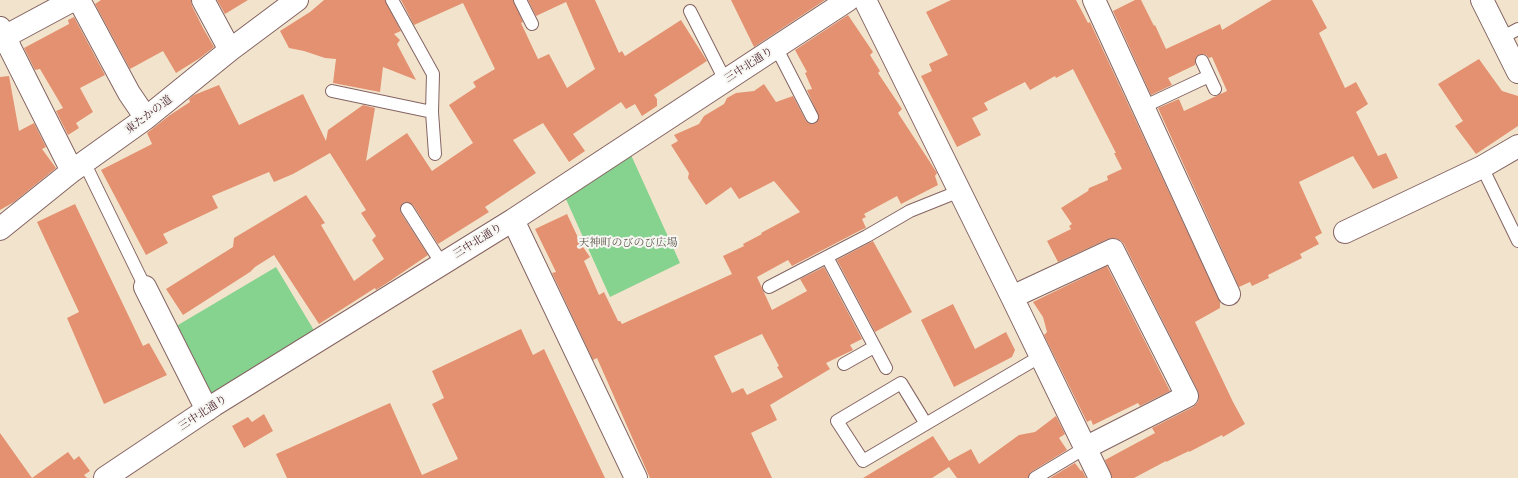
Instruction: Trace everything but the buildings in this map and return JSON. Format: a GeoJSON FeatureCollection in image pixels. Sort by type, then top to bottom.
{"type":"FeatureCollection","features":[{"type":"Feature","properties":{"kind":"street"},"geometry":{"type":"LineString","coordinates":[[73,0],[4,41],[78,167]]}},
{"type":"Feature","properties":{"kind":"street"},"geometry":{"type":"LineString","coordinates":[[79,0],[128,93],[146,118]]}},
{"type":"Feature","properties":{"kind":"street"},"geometry":{"type":"LineString","coordinates":[[203,0],[230,50]]}},
{"type":"Feature","properties":{"kind":"street","name":"東たかの道"},"geometry":{"type":"LineString","coordinates":[[0,229],[78,167],[146,118],[230,50],[297,0]]}},
{"type":"Feature","properties":{"kind":"street","name":"三中北通り"},"geometry":{"type":"LineString","coordinates":[[105,478],[207,410],[513,220],[848,0]]}},
{"type":"Feature","properties":{"kind":"street"},"geometry":{"type":"LineString","coordinates":[[865,0],[1100,478]]}},
{"type":"Feature","properties":{"kind":"street"},"geometry":{"type":"LineString","coordinates":[[1094,0],[1230,294]]}},
{"type":"Feature","properties":{"kind":"street"},"geometry":{"type":"LineString","coordinates":[[1482,0],[1510,34],[1518,72]]}},
{"type":"Feature","properties":{"kind":"street"},"geometry":{"type":"LineString","coordinates":[[1345,232],[1482,167],[1518,146]]}},
{"type":"Feature","properties":{"kind":"street"},"geometry":{"type":"LineString","coordinates":[[513,220],[636,478]]}},
{"type":"Feature","properties":{"kind":"street"},"geometry":{"type":"LineString","coordinates":[[1012,297],[1114,250],[1187,396],[1085,448]]}},
{"type":"Feature","properties":{"kind":"street"},"geometry":{"type":"LineString","coordinates":[[145,287],[207,410]]}},
{"type":"Feature","properties":{"kind":"lane"},"geometry":{"type":"LineString","coordinates":[[392,0],[433,74],[432,112],[435,154]]}},
{"type":"Feature","properties":{"kind":"lane"},"geometry":{"type":"LineString","coordinates":[[520,0],[532,24]]}},
{"type":"Feature","properties":{"kind":"lane"},"geometry":{"type":"LineString","coordinates":[[690,11],[725,80]]}},
{"type":"Feature","properties":{"kind":"lane"},"geometry":{"type":"LineString","coordinates":[[776,47],[812,117]]}},
{"type":"Feature","properties":{"kind":"lane"},"geometry":{"type":"LineString","coordinates":[[1202,61],[1215,89]]}},
{"type":"Feature","properties":{"kind":"lane"},"geometry":{"type":"LineString","coordinates":[[1143,107],[1209,76]]}},
{"type":"Feature","properties":{"kind":"lane"},"geometry":{"type":"LineString","coordinates":[[332,92],[432,112]]}},
{"type":"Feature","properties":{"kind":"lane"},"geometry":{"type":"LineString","coordinates":[[78,167],[145,287]]}},
{"type":"Feature","properties":{"kind":"lane"},"geometry":{"type":"LineString","coordinates":[[1482,167],[1518,241]]}},
{"type":"Feature","properties":{"kind":"lane"},"geometry":{"type":"LineString","coordinates":[[769,287],[910,212],[960,191]]}},
{"type":"Feature","properties":{"kind":"lane"},"geometry":{"type":"LineString","coordinates":[[407,209],[442,264]]}},
{"type":"Feature","properties":{"kind":"lane"},"geometry":{"type":"LineString","coordinates":[[827,256],[886,368]]}},
{"type":"Feature","properties":{"kind":"lane"},"geometry":{"type":"LineString","coordinates":[[844,364],[874,347]]}},
{"type":"Feature","properties":{"kind":"lane"},"geometry":{"type":"LineString","coordinates":[[926,424],[901,384],[837,421],[863,461],[926,424],[1041,356]]}},
{"type":"Feature","properties":{"kind":"lane"},"geometry":{"type":"LineString","coordinates":[[1035,478],[1085,448]]}},
{"type":"Feature","properties":{"kind":"green space","name":"天神町のびのび広場"},"geometry":{"type":"Polygon","coordinates":[[[631,155],[680,263],[610,297],[565,197],[631,155]]]}},
{"type":"Feature","properties":{"kind":"green space"},"geometry":{"type":"Polygon","coordinates":[[[276,267],[315,332],[207,396],[173,328],[276,267]]]}}]}
